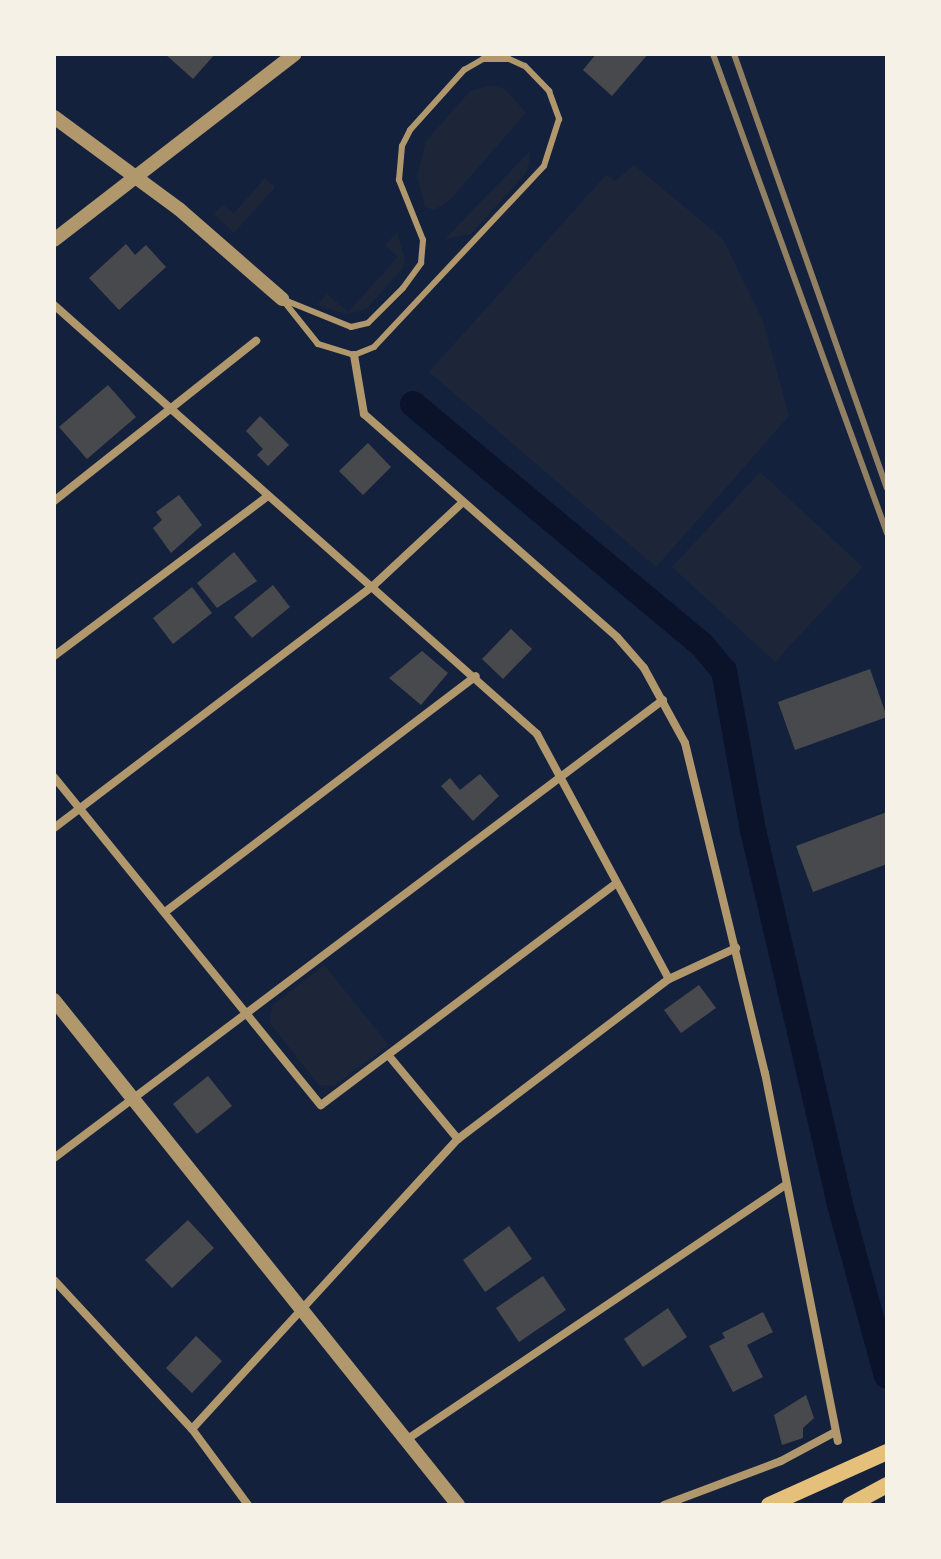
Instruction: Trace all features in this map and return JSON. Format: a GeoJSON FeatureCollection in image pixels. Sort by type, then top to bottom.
{"type":"FeatureCollection","features":[{"type":"Feature","properties":{"kind":"main road"},"geometry":{"type":"LineString","coordinates":[[769,1505],[887,1452]]}},
{"type":"Feature","properties":{"kind":"main road"},"geometry":{"type":"LineString","coordinates":[[850,1505],[887,1485]]}},
{"type":"Feature","properties":{"kind":"street"},"geometry":{"type":"LineString","coordinates":[[54,240],[295,54]]}},
{"type":"Feature","properties":{"kind":"street"},"geometry":{"type":"LineString","coordinates":[[54,117],[136,177],[282,299]]}},
{"type":"Feature","properties":{"kind":"street"},"geometry":{"type":"LineString","coordinates":[[54,305],[171,412],[374,585],[537,734],[562,775],[615,884],[669,979]]}},
{"type":"Feature","properties":{"kind":"street"},"geometry":{"type":"LineString","coordinates":[[54,501],[171,412],[256,341]]}},
{"type":"Feature","properties":{"kind":"street"},"geometry":{"type":"LineString","coordinates":[[354,355],[364,414],[617,637],[663,700],[685,743],[700,790],[786,1185],[836,1436],[781,1461],[664,1505]]}},
{"type":"Feature","properties":{"kind":"street"},"geometry":{"type":"LineString","coordinates":[[54,656],[268,496]]}},
{"type":"Feature","properties":{"kind":"street"},"geometry":{"type":"LineString","coordinates":[[54,828],[374,585],[462,503]]}},
{"type":"Feature","properties":{"kind":"street"},"geometry":{"type":"LineString","coordinates":[[165,912],[476,676]]}},
{"type":"Feature","properties":{"kind":"street"},"geometry":{"type":"LineString","coordinates":[[54,1158],[663,700]]}},
{"type":"Feature","properties":{"kind":"street"},"geometry":{"type":"LineString","coordinates":[[54,777],[321,1105],[615,884]]}},
{"type":"Feature","properties":{"kind":"street"},"geometry":{"type":"LineString","coordinates":[[192,1429],[458,1139],[669,979],[736,948]]}},
{"type":"Feature","properties":{"kind":"street"},"geometry":{"type":"LineString","coordinates":[[54,1000],[458,1505]]}},
{"type":"Feature","properties":{"kind":"street"},"geometry":{"type":"LineString","coordinates":[[389,1056],[458,1139]]}},
{"type":"Feature","properties":{"kind":"street"},"geometry":{"type":"LineString","coordinates":[[406,1440],[786,1185]]}},
{"type":"Feature","properties":{"kind":"street"},"geometry":{"type":"LineString","coordinates":[[54,1280],[192,1429],[248,1505]]}},
{"type":"Feature","properties":{"kind":"lane"},"geometry":{"type":"LineString","coordinates":[[483,59],[509,59],[539,76],[559,119],[544,166],[389,335],[354,355],[318,344],[282,299],[325,320],[351,327],[368,323],[421,263],[423,240],[399,180],[402,146],[410,130],[464,70],[483,59]]}},
{"type":"Feature","properties":{"kind":"shaded area"},"geometry":{"type":"Polygon","coordinates":[[[490,86],[504,88],[526,113],[449,201],[434,210],[425,207],[417,176],[426,141],[470,91],[490,86]]]}},
{"type":"Feature","properties":{"kind":"shaded area"},"geometry":{"type":"Polygon","coordinates":[[[531,150],[527,172],[471,234],[445,239],[531,150]]]}},
{"type":"Feature","properties":{"kind":"shaded area"},"geometry":{"type":"Polygon","coordinates":[[[634,165],[722,238],[763,321],[789,416],[656,567],[429,372],[606,175],[615,181],[634,165]]]}},
{"type":"Feature","properties":{"kind":"shaded area"},"geometry":{"type":"Polygon","coordinates":[[[265,178],[275,187],[234,233],[214,214],[223,205],[234,213],[265,178]]]}},
{"type":"Feature","properties":{"kind":"shaded area"},"geometry":{"type":"Polygon","coordinates":[[[397,233],[405,259],[403,268],[366,309],[346,314],[317,305],[327,294],[348,312],[398,257],[385,245],[397,233]]]}},
{"type":"Feature","properties":{"kind":"shaded area"},"geometry":{"type":"Polygon","coordinates":[[[760,472],[863,567],[775,662],[672,567],[760,472]]]}},
{"type":"Feature","properties":{"kind":"shaded area"},"geometry":{"type":"Polygon","coordinates":[[[324,965],[389,1045],[334,1086],[319,1085],[269,1022],[273,1005],[324,965]]]}},
{"type":"Feature","properties":{"kind":"building"},"geometry":{"type":"Polygon","coordinates":[[[165,54],[215,54],[193,79],[165,54]]]}},
{"type":"Feature","properties":{"kind":"building"},"geometry":{"type":"Polygon","coordinates":[[[596,54],[648,54],[612,96],[583,70],[596,54]]]}},
{"type":"Feature","properties":{"kind":"building"},"geometry":{"type":"Polygon","coordinates":[[[126,244],[135,255],[146,245],[166,267],[119,310],[89,278],[126,244]]]}},
{"type":"Feature","properties":{"kind":"building"},"geometry":{"type":"Polygon","coordinates":[[[108,385],[136,417],[87,459],[59,427],[108,385]]]}},
{"type":"Feature","properties":{"kind":"building"},"geometry":{"type":"Polygon","coordinates":[[[260,416],[289,445],[268,466],[257,455],[263,449],[246,431],[260,416]]]}},
{"type":"Feature","properties":{"kind":"building"},"geometry":{"type":"Polygon","coordinates":[[[368,443],[391,467],[363,495],[339,471],[368,443]]]}},
{"type":"Feature","properties":{"kind":"building"},"geometry":{"type":"Polygon","coordinates":[[[179,495],[202,525],[171,553],[153,528],[162,520],[156,512],[179,495]]]}},
{"type":"Feature","properties":{"kind":"building"},"geometry":{"type":"Polygon","coordinates":[[[234,552],[257,581],[217,608],[197,583],[234,552]]]}},
{"type":"Feature","properties":{"kind":"building"},"geometry":{"type":"Polygon","coordinates":[[[273,585],[290,607],[252,638],[234,617],[273,585]]]}},
{"type":"Feature","properties":{"kind":"building"},"geometry":{"type":"Polygon","coordinates":[[[192,587],[212,613],[173,644],[153,618],[192,587]]]}},
{"type":"Feature","properties":{"kind":"building"},"geometry":{"type":"Polygon","coordinates":[[[511,629],[532,649],[503,679],[482,659],[511,629]]]}},
{"type":"Feature","properties":{"kind":"building"},"geometry":{"type":"Polygon","coordinates":[[[422,651],[448,673],[421,705],[389,678],[422,651]]]}},
{"type":"Feature","properties":{"kind":"building"},"geometry":{"type":"Polygon","coordinates":[[[870,669],[887,717],[795,750],[778,702],[870,669]]]}},
{"type":"Feature","properties":{"kind":"building"},"geometry":{"type":"Polygon","coordinates":[[[480,774],[499,796],[473,821],[441,786],[450,778],[460,790],[480,774]]]}},
{"type":"Feature","properties":{"kind":"building"},"geometry":{"type":"Polygon","coordinates":[[[887,812],[887,864],[813,892],[796,846],[887,812]]]}},
{"type":"Feature","properties":{"kind":"building"},"geometry":{"type":"Polygon","coordinates":[[[699,985],[716,1008],[681,1033],[664,1010],[699,985]]]}},
{"type":"Feature","properties":{"kind":"building"},"geometry":{"type":"Polygon","coordinates":[[[208,1076],[232,1106],[197,1134],[173,1104],[208,1076]]]}},
{"type":"Feature","properties":{"kind":"building"},"geometry":{"type":"Polygon","coordinates":[[[188,1220],[214,1248],[172,1288],[145,1260],[188,1220]]]}},
{"type":"Feature","properties":{"kind":"building"},"geometry":{"type":"Polygon","coordinates":[[[509,1226],[532,1259],[485,1292],[463,1260],[509,1226]]]}},
{"type":"Feature","properties":{"kind":"building"},"geometry":{"type":"Polygon","coordinates":[[[543,1276],[566,1310],[519,1342],[496,1308],[543,1276]]]}},
{"type":"Feature","properties":{"kind":"building"},"geometry":{"type":"Polygon","coordinates":[[[668,1308],[687,1337],[643,1367],[624,1339],[668,1308]]]}},
{"type":"Feature","properties":{"kind":"building"},"geometry":{"type":"Polygon","coordinates":[[[763,1312],[773,1332],[747,1345],[763,1377],[733,1392],[709,1346],[725,1338],[722,1333],[763,1312]]]}},
{"type":"Feature","properties":{"kind":"building"},"geometry":{"type":"Polygon","coordinates":[[[196,1336],[222,1361],[192,1393],[166,1368],[196,1336]]]}},
{"type":"Feature","properties":{"kind":"building"},"geometry":{"type":"Polygon","coordinates":[[[806,1395],[814,1418],[803,1428],[803,1438],[782,1445],[774,1415],[806,1395]]]}},
{"type":"Feature","properties":{"kind":"waterway"},"geometry":{"type":"LineString","coordinates":[[413,404],[703,646],[724,671],[753,830],[839,1201],[887,1376]]}},
{"type":"Feature","properties":{"kind":"railway"},"geometry":{"type":"LineString","coordinates":[[713,54],[887,533]]}},
{"type":"Feature","properties":{"kind":"railway"},"geometry":{"type":"LineString","coordinates":[[734,54],[887,488]]}}]}
